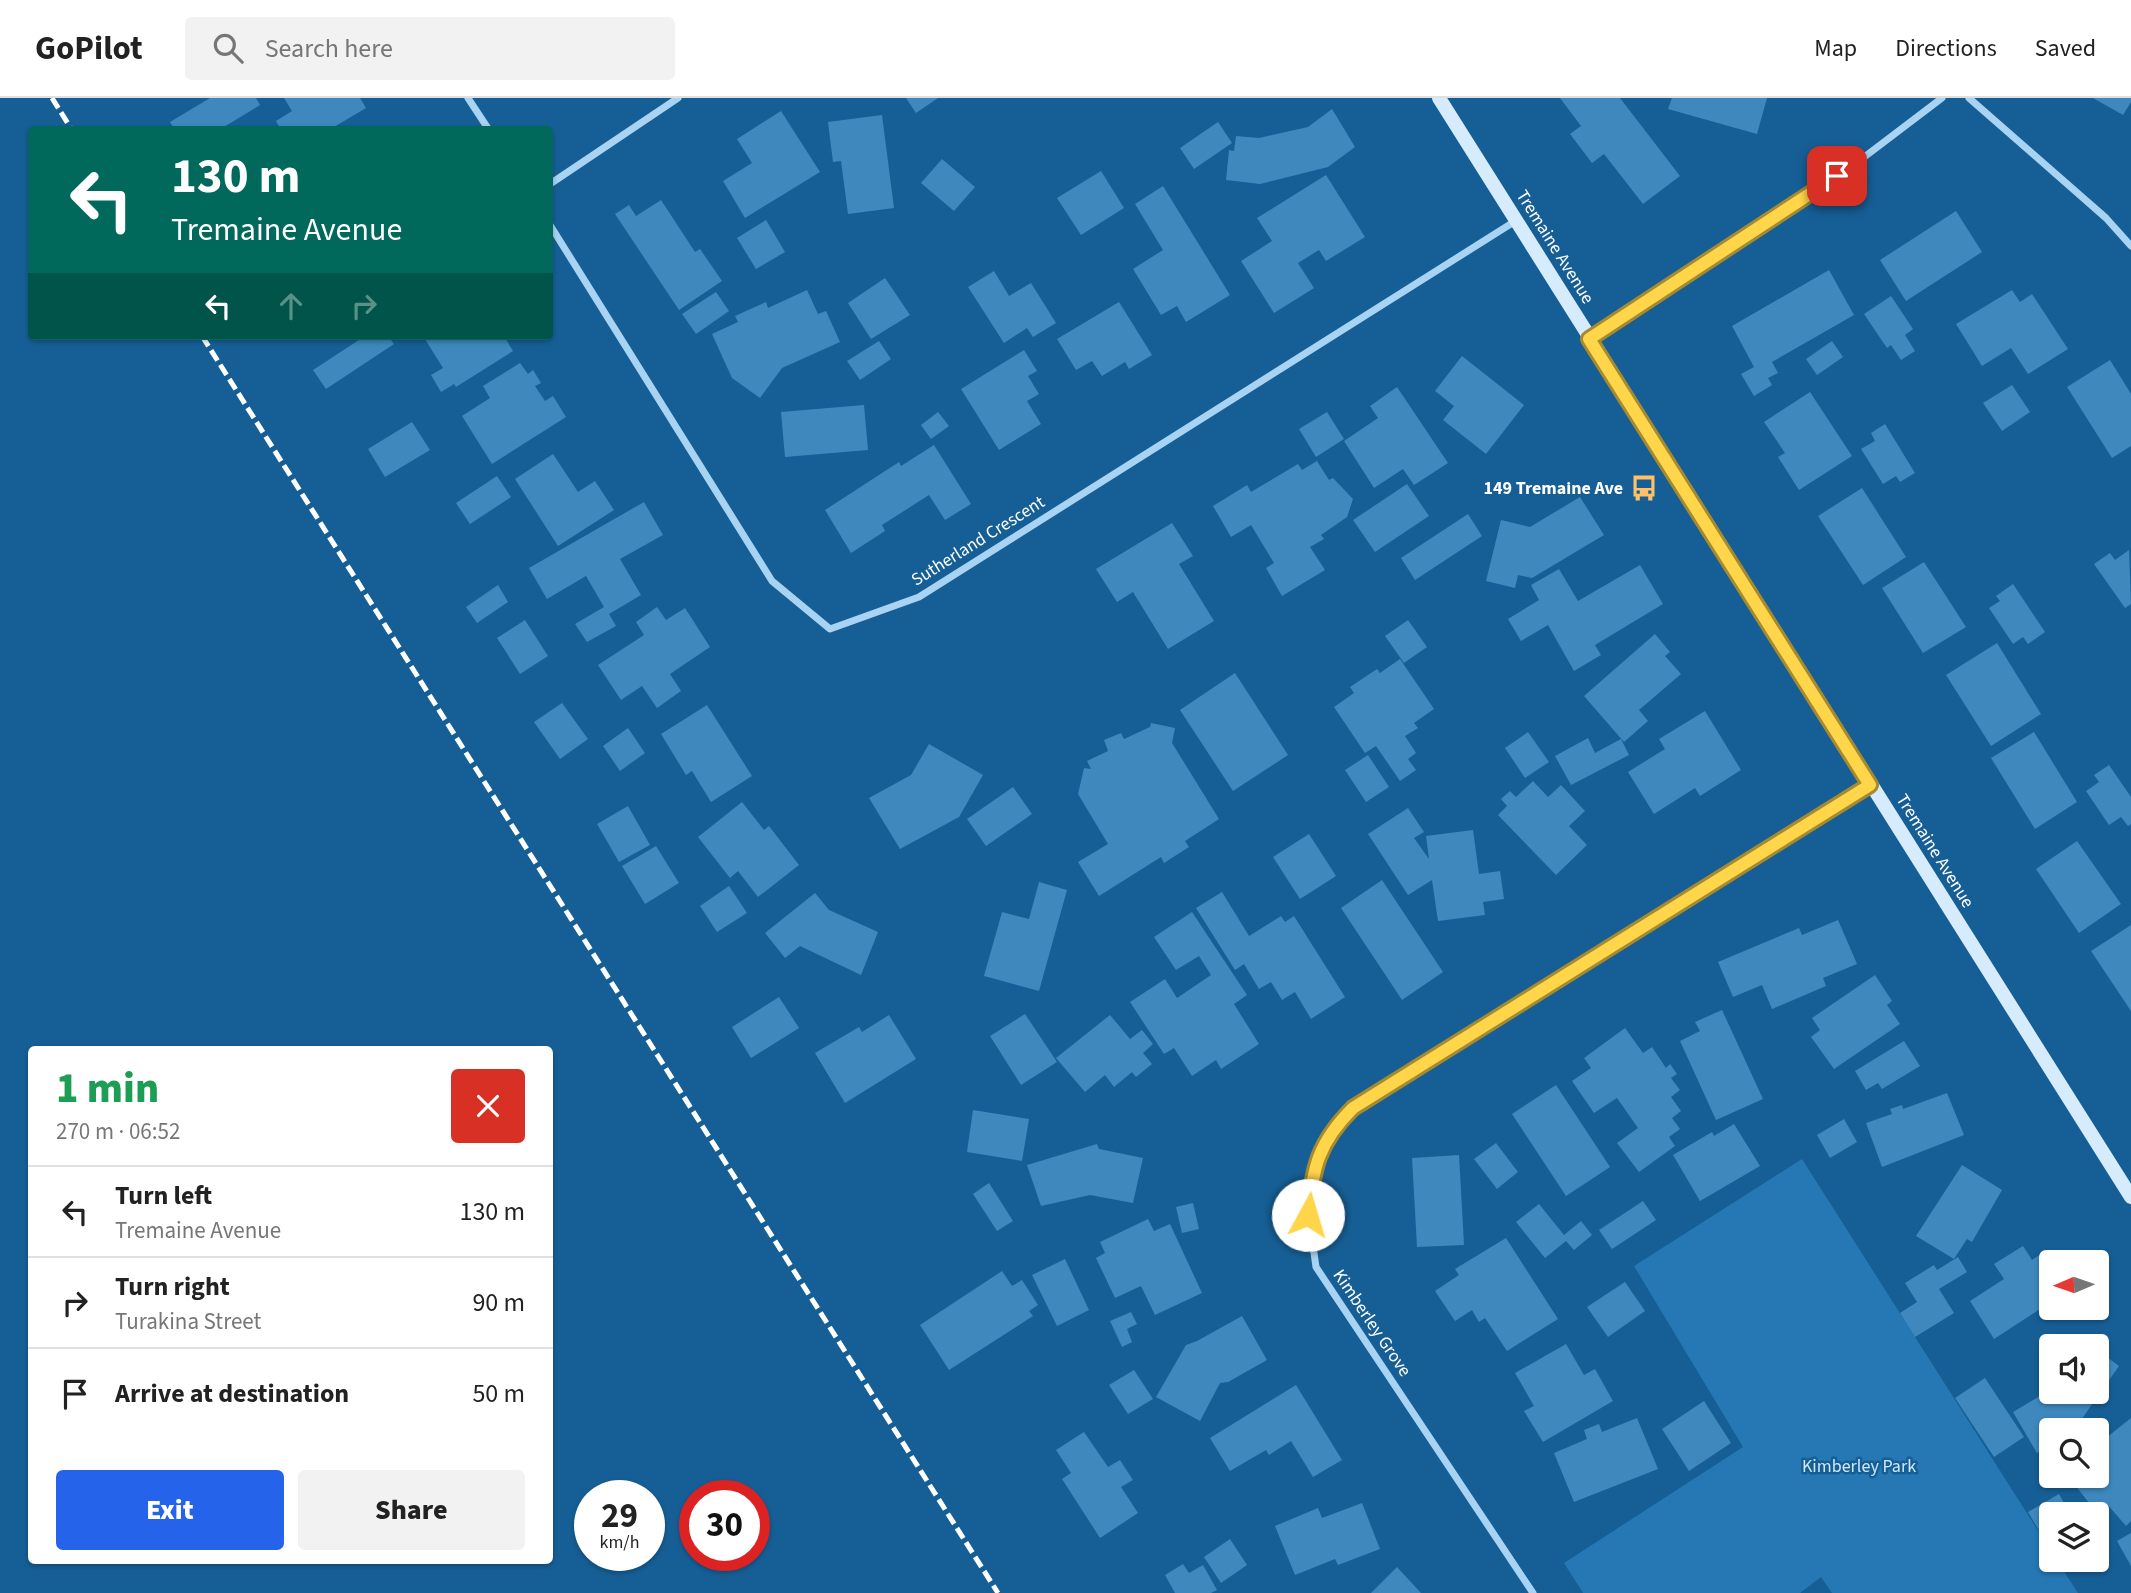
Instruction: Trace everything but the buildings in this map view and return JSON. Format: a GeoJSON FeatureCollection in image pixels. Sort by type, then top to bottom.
{"type":"FeatureCollection","features":[{"type":"Feature","properties":{"kind":"main road","name":"Tremaine Avenue"},"geometry":{"type":"LineString","coordinates":[[1439,98],[2131,1197]]}},
{"type":"Feature","properties":{"kind":"street"},"geometry":{"type":"LineString","coordinates":[[468,98],[486,126]]}},
{"type":"Feature","properties":{"kind":"street"},"geometry":{"type":"LineString","coordinates":[[553,182],[678,98]]}},
{"type":"Feature","properties":{"kind":"street"},"geometry":{"type":"LineString","coordinates":[[1589,339],[1860,161],[1942,98]]}},
{"type":"Feature","properties":{"kind":"street"},"geometry":{"type":"LineString","coordinates":[[1969,98],[2106,218],[2131,246]]}},
{"type":"Feature","properties":{"kind":"street","name":"Sutherland Crescent"},"geometry":{"type":"LineString","coordinates":[[553,230],[772,581],[830,629],[919,597],[1517,220]]}},
{"type":"Feature","properties":{"kind":"street","name":"Kimberley Grove"},"geometry":{"type":"LineString","coordinates":[[1534,1593],[1316,1267],[1308,1215],[1313,1173],[1331,1131],[1353,1108],[1870,785]]}},
{"type":"Feature","properties":{"kind":"green space","name":"Kimberley Park"},"geometry":{"type":"Polygon","coordinates":[[[1802,1159],[2039,1532],[2039,1572],[2064,1572],[2078,1593],[1832,1593],[1821,1577],[1800,1593],[1583,1593],[1564,1563],[1743,1447],[1634,1266],[1802,1159]]]}},
{"type":"Feature","properties":{"kind":"railway"},"geometry":{"type":"LineString","coordinates":[[52,98],[70,126]]}},
{"type":"Feature","properties":{"kind":"railway"},"geometry":{"type":"LineString","coordinates":[[205,340],[998,1593]]}},
{"type":"Feature","properties":{"kind":"place","name":"149 Tremaine Ave"},"geometry":{"type":"Point","coordinates":[1644,488]}},
{"type":"Feature","properties":{"kind":"route"},"geometry":{"type":"LineString","coordinates":[[1308,1215],[1313,1173],[1331,1131],[1353,1108],[1870,785],[1589,339],[1837,176]]}}]}
